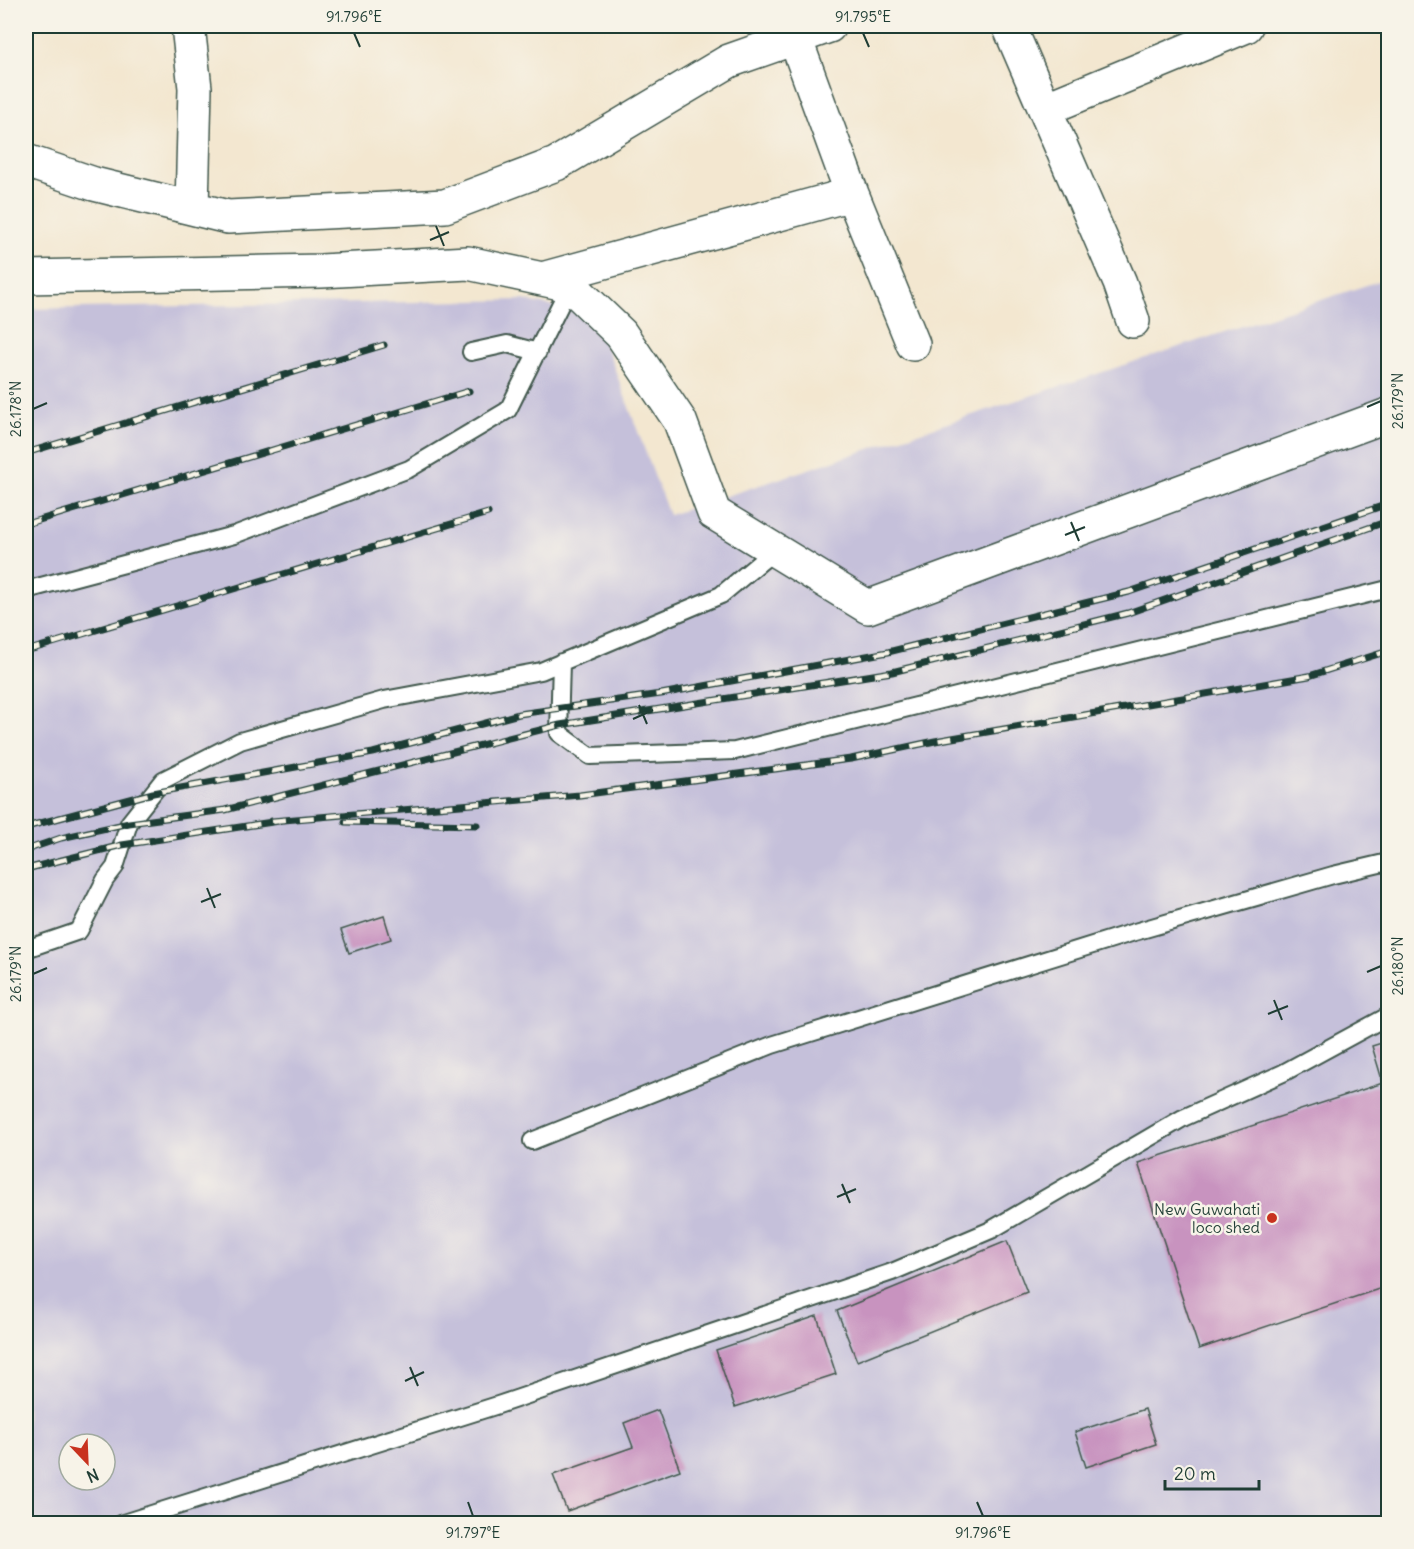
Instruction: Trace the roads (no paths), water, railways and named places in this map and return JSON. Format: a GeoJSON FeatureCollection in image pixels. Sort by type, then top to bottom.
{"type":"FeatureCollection","features":[{"type":"Feature","properties":{"kind":"street"},"geometry":{"type":"LineString","coordinates":[[188,26],[195,88],[192,208]]}},
{"type":"Feature","properties":{"kind":"street"},"geometry":{"type":"LineString","coordinates":[[26,161],[94,184],[228,217],[445,206],[556,165],[729,61],[829,26]]}},
{"type":"Feature","properties":{"kind":"street"},"geometry":{"type":"LineString","coordinates":[[1009,26],[1120,283],[1133,321]]}},
{"type":"Feature","properties":{"kind":"street"},"geometry":{"type":"LineString","coordinates":[[1045,109],[1246,26]]}},
{"type":"Feature","properties":{"kind":"street"},"geometry":{"type":"LineString","coordinates":[[795,38],[852,194],[913,344]]}},
{"type":"Feature","properties":{"kind":"street"},"geometry":{"type":"LineString","coordinates":[[556,282],[852,194]]}},
{"type":"Feature","properties":{"kind":"street"},"geometry":{"type":"LineString","coordinates":[[26,277],[321,271],[468,263],[556,282],[621,334],[680,421],[714,513],[868,607],[1389,415]]}},
{"type":"Feature","properties":{"kind":"lane"},"geometry":{"type":"LineString","coordinates":[[26,590],[234,535],[409,469],[508,410],[538,352],[556,282]]}},
{"type":"Feature","properties":{"kind":"lane"},"geometry":{"type":"LineString","coordinates":[[471,352],[507,344],[538,352]]}},
{"type":"Feature","properties":{"kind":"lane"},"geometry":{"type":"LineString","coordinates":[[26,949],[79,931],[105,880],[115,867],[129,823],[163,780],[240,741],[384,700],[541,671],[721,596],[775,550]]}},
{"type":"Feature","properties":{"kind":"lane"},"geometry":{"type":"LineString","coordinates":[[561,662],[559,733],[590,756],[735,751],[1389,589]]}},
{"type":"Feature","properties":{"kind":"lane"},"geometry":{"type":"LineString","coordinates":[[532,1141],[772,1045],[1131,933],[1333,875],[1389,862]]}},
{"type":"Feature","properties":{"kind":"lane"},"geometry":{"type":"LineString","coordinates":[[120,1524],[508,1401],[892,1272],[991,1230],[1183,1118],[1283,1073],[1389,1016]]}},
{"type":"Feature","properties":{"kind":"railway"},"geometry":{"type":"LineString","coordinates":[[26,453],[384,345]]}},
{"type":"Feature","properties":{"kind":"railway"},"geometry":{"type":"LineString","coordinates":[[26,524],[469,391]]}},
{"type":"Feature","properties":{"kind":"railway"},"geometry":{"type":"LineString","coordinates":[[26,827],[153,793],[373,753],[519,714],[661,694],[888,652],[1129,592],[1388,504]]}},
{"type":"Feature","properties":{"kind":"railway"},"geometry":{"type":"LineString","coordinates":[[26,651],[488,513]]}},
{"type":"Feature","properties":{"kind":"railway"},"geometry":{"type":"LineString","coordinates":[[26,850],[61,838],[129,823],[225,810],[560,725],[892,672],[1128,613],[1388,521]]}},
{"type":"Feature","properties":{"kind":"railway"},"geometry":{"type":"LineString","coordinates":[[272,821],[580,795],[851,759],[935,741],[1309,676],[1388,651]]}},
{"type":"Feature","properties":{"kind":"railway"},"geometry":{"type":"LineString","coordinates":[[26,869],[122,845],[279,821]]}},
{"type":"Feature","properties":{"kind":"railway"},"geometry":{"type":"LineString","coordinates":[[345,822],[477,825]]}},
{"type":"Feature","properties":{"kind":"place","name":"New Guwahati loco shed"},"geometry":{"type":"Point","coordinates":[1272,1218]}}]}
